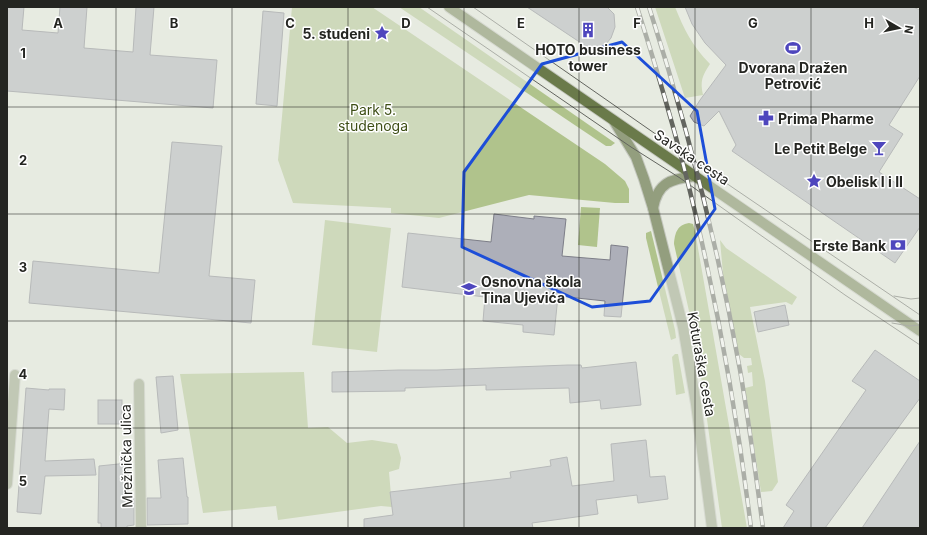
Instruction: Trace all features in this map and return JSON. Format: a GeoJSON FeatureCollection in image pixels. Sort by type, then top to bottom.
{"type":"FeatureCollection","features":[{"type":"Feature","properties":{"kind":"main road","name":"Savska cesta"},"geometry":{"type":"LineString","coordinates":[[449,7],[920,331]]}},
{"type":"Feature","properties":{"kind":"street","name":"Koturaška cesta"},"geometry":{"type":"LineString","coordinates":[[612,119],[636,157],[653,208],[687,345],[712,528]]}},
{"type":"Feature","properties":{"kind":"street"},"geometry":{"type":"LineString","coordinates":[[653,208],[655,199],[662,186],[680,178],[695,176]]}},
{"type":"Feature","properties":{"kind":"street"},"geometry":{"type":"LineString","coordinates":[[7,484],[15,375]]}},
{"type":"Feature","properties":{"kind":"street","name":"Mrežnička ulica"},"geometry":{"type":"LineString","coordinates":[[139,384],[141,528]]}},
{"type":"Feature","properties":{"kind":"highlighted area"},"geometry":{"type":"Polygon","coordinates":[[[622,42],[697,111],[715,209],[650,301],[592,307],[462,247],[464,172],[542,64],[622,42]]]}},
{"type":"Feature","properties":{"kind":"green space","name":"Park 5. studenoga"},"geometry":{"type":"Polygon","coordinates":[[[292,7],[372,7],[605,164],[625,181],[629,189],[629,203],[529,195],[439,218],[391,213],[391,208],[293,203],[278,160],[292,7]]]}},
{"type":"Feature","properties":{"kind":"green space"},"geometry":{"type":"Polygon","coordinates":[[[399,7],[419,7],[615,143],[611,146],[606,146],[399,7]]]}},
{"type":"Feature","properties":{"kind":"green space"},"geometry":{"type":"Polygon","coordinates":[[[655,7],[675,7],[689,37],[698,51],[710,64],[702,79],[703,95],[685,98],[655,7]]]}},
{"type":"Feature","properties":{"kind":"green space"},"geometry":{"type":"Polygon","coordinates":[[[581,207],[600,208],[597,247],[578,245],[581,207]]]}},
{"type":"Feature","properties":{"kind":"green space"},"geometry":{"type":"Polygon","coordinates":[[[325,220],[391,228],[377,352],[312,345],[325,220]]]}},
{"type":"Feature","properties":{"kind":"green space"},"geometry":{"type":"Polygon","coordinates":[[[689,223],[693,224],[695,231],[747,528],[722,528],[697,347],[674,244],[677,230],[689,223]]]}},
{"type":"Feature","properties":{"kind":"green space"},"geometry":{"type":"Polygon","coordinates":[[[651,231],[675,330],[676,338],[671,340],[646,238],[646,233],[651,231]]]}},
{"type":"Feature","properties":{"kind":"green space"},"geometry":{"type":"Polygon","coordinates":[[[720,240],[726,248],[797,297],[792,305],[786,302],[750,307],[765,381],[778,482],[772,491],[761,492],[745,388],[753,386],[752,372],[748,373],[747,366],[752,365],[751,358],[744,358],[739,354],[723,274],[720,240]]]}},
{"type":"Feature","properties":{"kind":"green space"},"geometry":{"type":"Polygon","coordinates":[[[675,354],[678,354],[685,393],[676,395],[672,357],[675,354]]]}},
{"type":"Feature","properties":{"kind":"green space"},"geometry":{"type":"Polygon","coordinates":[[[304,372],[308,428],[328,427],[347,443],[372,440],[397,444],[401,458],[399,469],[389,472],[392,507],[381,506],[278,520],[276,506],[203,513],[180,374],[304,372]]]}},
{"type":"Feature","properties":{"kind":"building"},"geometry":{"type":"Polygon","coordinates":[[[7,7],[24,7],[22,30],[58,33],[60,7],[87,7],[84,48],[133,52],[136,7],[154,7],[150,55],[217,60],[213,108],[7,91],[7,7]]]}},
{"type":"Feature","properties":{"kind":"building","name":"HOTO business tower"},"geometry":{"type":"Polygon","coordinates":[[[527,7],[607,7],[614,14],[615,27],[611,38],[606,44],[600,47],[592,48],[584,45],[527,7]]]}},
{"type":"Feature","properties":{"kind":"building"},"geometry":{"type":"Polygon","coordinates":[[[685,7],[913,7],[920,10],[920,76],[889,125],[903,134],[879,172],[920,199],[920,227],[895,263],[732,151],[736,145],[719,111],[704,126],[694,122],[690,116],[726,65],[705,43],[692,24],[685,7]]]}},
{"type":"Feature","properties":{"kind":"building"},"geometry":{"type":"Polygon","coordinates":[[[263,11],[284,13],[277,106],[256,104],[263,11]]]}},
{"type":"Feature","properties":{"kind":"building"},"geometry":{"type":"Polygon","coordinates":[[[172,142],[222,146],[209,276],[255,280],[251,323],[29,303],[33,261],[159,273],[172,142]]]}},
{"type":"Feature","properties":{"kind":"building"},"geometry":{"type":"Polygon","coordinates":[[[494,214],[534,219],[534,216],[566,219],[562,256],[610,260],[611,245],[628,247],[621,317],[604,316],[605,301],[558,296],[554,335],[523,332],[523,325],[483,321],[485,297],[402,287],[408,233],[491,242],[494,214]]]}},
{"type":"Feature","properties":{"kind":"building"},"geometry":{"type":"Polygon","coordinates":[[[785,305],[789,325],[758,332],[754,312],[785,305]]]}},
{"type":"Feature","properties":{"kind":"building"},"geometry":{"type":"Polygon","coordinates":[[[875,350],[920,381],[920,398],[825,528],[783,528],[794,511],[786,505],[866,390],[852,381],[875,350]]]}},
{"type":"Feature","properties":{"kind":"building"},"geometry":{"type":"Polygon","coordinates":[[[636,362],[641,405],[601,409],[600,400],[570,403],[569,388],[486,390],[486,385],[405,388],[405,391],[332,392],[332,372],[568,365],[581,365],[582,368],[636,362]]]}},
{"type":"Feature","properties":{"kind":"building"},"geometry":{"type":"Polygon","coordinates":[[[173,376],[178,430],[161,433],[156,377],[173,376]]]}},
{"type":"Feature","properties":{"kind":"building"},"geometry":{"type":"Polygon","coordinates":[[[26,388],[49,390],[65,389],[64,410],[49,409],[45,461],[94,459],[96,475],[45,476],[41,514],[17,512],[26,388]]]}},
{"type":"Feature","properties":{"kind":"building"},"geometry":{"type":"Polygon","coordinates":[[[98,400],[122,400],[122,424],[98,424],[98,400]]]}},
{"type":"Feature","properties":{"kind":"building"},"geometry":{"type":"Polygon","coordinates":[[[646,440],[650,477],[665,476],[668,499],[638,503],[637,495],[596,500],[598,514],[532,523],[533,528],[364,528],[364,519],[393,515],[390,492],[511,478],[510,472],[551,466],[550,460],[567,457],[572,486],[614,481],[611,444],[646,440]]]}},
{"type":"Feature","properties":{"kind":"building"},"geometry":{"type":"Polygon","coordinates":[[[920,441],[920,528],[862,528],[920,441]]]}},
{"type":"Feature","properties":{"kind":"building"},"geometry":{"type":"Polygon","coordinates":[[[183,458],[188,497],[188,524],[147,525],[147,498],[161,498],[158,460],[183,458]]]}},
{"type":"Feature","properties":{"kind":"building"},"geometry":{"type":"Polygon","coordinates":[[[128,463],[128,499],[134,498],[134,525],[127,526],[127,528],[101,528],[101,523],[98,523],[99,466],[128,463]]]}},
{"type":"Feature","properties":{"kind":"tram line"},"geometry":{"type":"LineString","coordinates":[[427,7],[631,147],[680,178],[845,295],[920,345]]}},
{"type":"Feature","properties":{"kind":"tram line"},"geometry":{"type":"LineString","coordinates":[[473,7],[726,183],[920,315]]}},
{"type":"Feature","properties":{"kind":"tram line"},"geometry":{"type":"LineString","coordinates":[[894,296],[911,299],[920,298]]}},
{"type":"Feature","properties":{"kind":"tram line"},"geometry":{"type":"LineString","coordinates":[[892,323],[909,326],[920,325]]}},
{"type":"Feature","properties":{"kind":"railway"},"geometry":{"type":"LineString","coordinates":[[637,7],[679,148],[708,270],[729,380],[751,528]]}},
{"type":"Feature","properties":{"kind":"railway"},"geometry":{"type":"LineString","coordinates":[[649,7],[689,141],[712,232],[743,390],[763,528]]}},
{"type":"Feature","properties":{"kind":"place","name":"HOTO business tower"},"geometry":{"type":"Point","coordinates":[588,30]}},
{"type":"Feature","properties":{"kind":"place","name":"5. studeni"},"geometry":{"type":"Point","coordinates":[382,33]}},
{"type":"Feature","properties":{"kind":"place","name":"Dvorana Dražen Petrović"},"geometry":{"type":"Point","coordinates":[793,48]}},
{"type":"Feature","properties":{"kind":"place","name":"Prima Pharme"},"geometry":{"type":"Point","coordinates":[766,118]}},
{"type":"Feature","properties":{"kind":"place","name":"Le Petit Belge"},"geometry":{"type":"Point","coordinates":[879,148]}},
{"type":"Feature","properties":{"kind":"place","name":"Obelisk I i II"},"geometry":{"type":"Point","coordinates":[814,181]}},
{"type":"Feature","properties":{"kind":"place","name":"Erste Bank"},"geometry":{"type":"Point","coordinates":[898,245]}},
{"type":"Feature","properties":{"kind":"place","name":"Osnovna škola Tina Ujevića"},"geometry":{"type":"Point","coordinates":[469,289]}}]}
